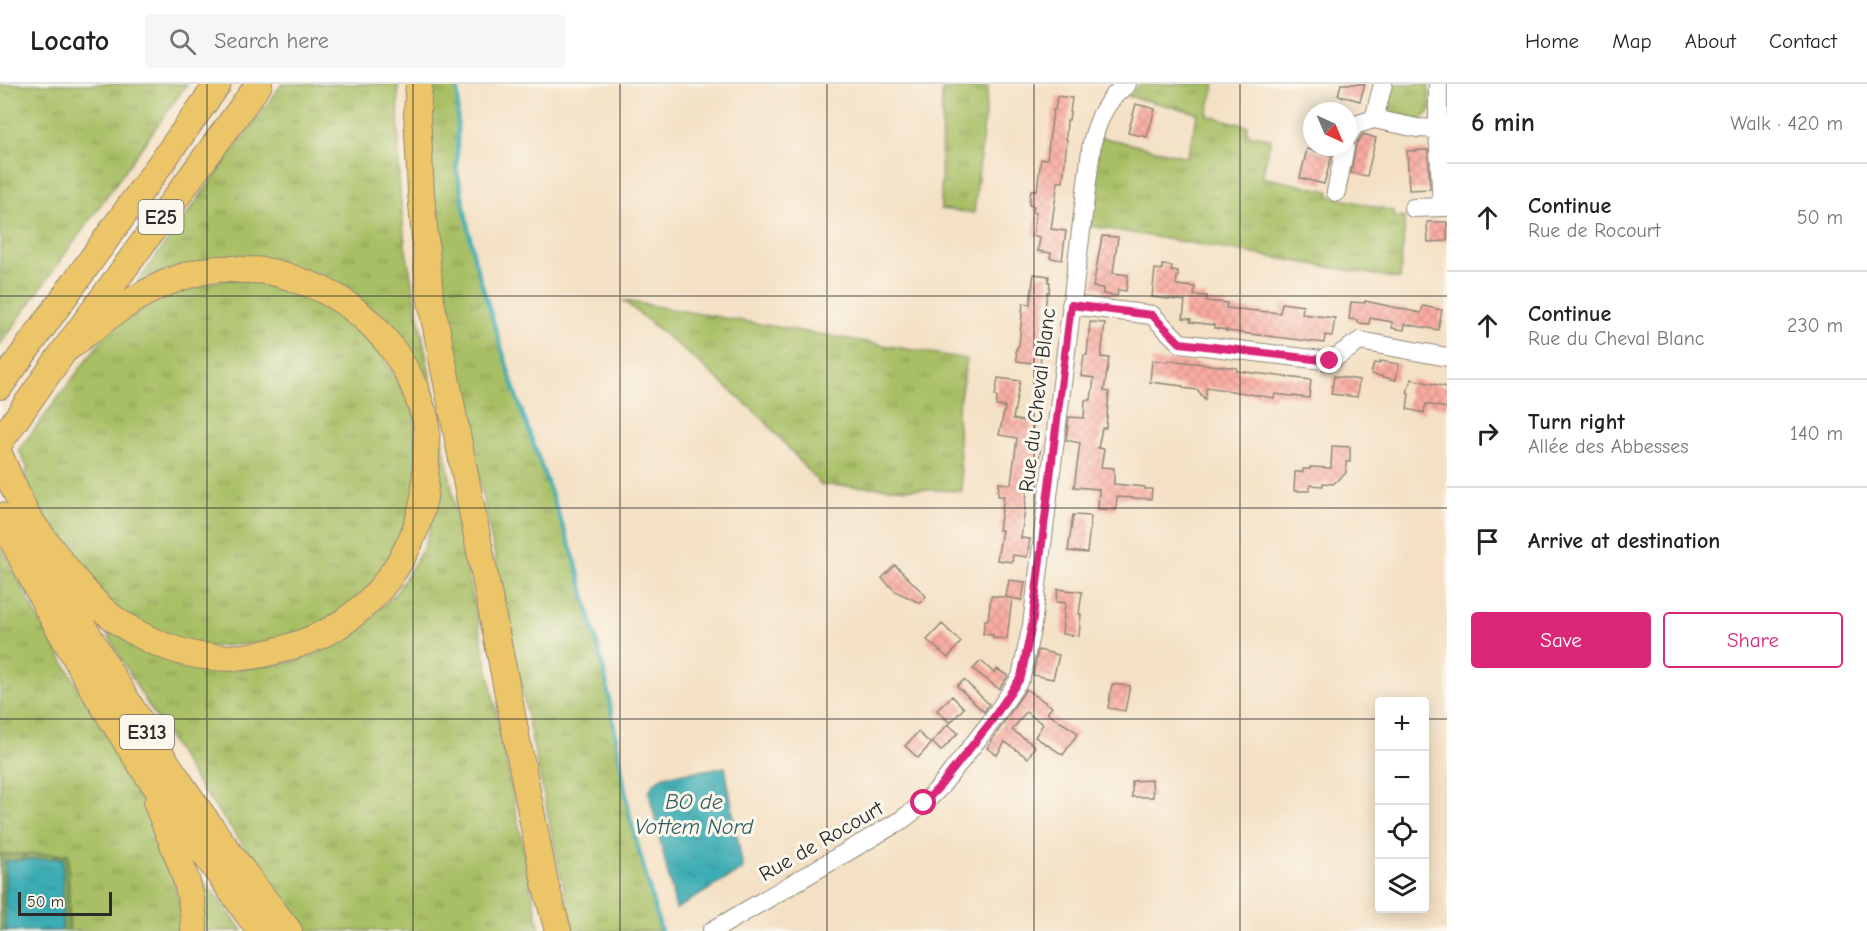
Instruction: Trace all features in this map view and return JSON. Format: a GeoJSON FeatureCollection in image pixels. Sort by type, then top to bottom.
{"type":"FeatureCollection","features":[{"type":"Feature","properties":{"kind":"highway","name":"E25"},"geometry":{"type":"LineString","coordinates":[[0,386],[218,84]]}},
{"type":"Feature","properties":{"kind":"highway","name":"E25"},"geometry":{"type":"LineString","coordinates":[[0,442],[259,84]]}},
{"type":"Feature","properties":{"kind":"highway"},"geometry":{"type":"LineString","coordinates":[[419,84],[417,113],[430,296],[543,872],[558,931]]}},
{"type":"Feature","properties":{"kind":"highway"},"geometry":{"type":"LineString","coordinates":[[29,519],[97,604],[118,622],[147,639],[180,653],[237,659],[266,654],[300,644],[327,632],[354,615],[378,590],[400,561],[414,530],[424,498],[426,422],[412,380],[392,346],[357,310],[320,288],[276,273],[257,271],[218,269],[187,276],[167,282],[119,308],[64,351]]}},
{"type":"Feature","properties":{"kind":"highway","name":"E313"},"geometry":{"type":"LineString","coordinates":[[0,456],[67,597],[116,684],[175,774],[264,900],[289,931]]}},
{"type":"Feature","properties":{"kind":"highway","name":"E313"},"geometry":{"type":"LineString","coordinates":[[0,516],[80,666],[144,770],[260,931]]}},
{"type":"Feature","properties":{"kind":"highway"},"geometry":{"type":"LineString","coordinates":[[144,770],[184,871],[194,918],[194,931]]}},
{"type":"Feature","properties":{"kind":"street","name":"Rue du Cheval Blanc"},"geometry":{"type":"LineString","coordinates":[[990,723],[1021,677],[1032,625],[1092,142],[1098,121],[1113,94],[1127,84]]}},
{"type":"Feature","properties":{"kind":"street"},"geometry":{"type":"LineString","coordinates":[[1374,119],[1383,84]]}},
{"type":"Feature","properties":{"kind":"street"},"geometry":{"type":"LineString","coordinates":[[1413,208],[1445,207],[1438,129],[1438,84]]}},
{"type":"Feature","properties":{"kind":"street"},"geometry":{"type":"LineString","coordinates":[[1357,124],[1374,119],[1417,128],[1438,129]]}},
{"type":"Feature","properties":{"kind":"street"},"geometry":{"type":"LineString","coordinates":[[1336,192],[1343,156]]}},
{"type":"Feature","properties":{"kind":"street"},"geometry":{"type":"LineString","coordinates":[[1071,305],[1152,315],[1180,343],[1330,361],[1360,341],[1447,357]]}},
{"type":"Feature","properties":{"kind":"street","name":"Rue de Rocourt"},"geometry":{"type":"LineString","coordinates":[[712,931],[903,819],[924,803],[940,786],[990,723]]}},
{"type":"Feature","properties":{"kind":"green space"},"geometry":{"type":"Polygon","coordinates":[[[0,84],[187,84],[0,345],[0,84]]]}},
{"type":"Feature","properties":{"kind":"green space"},"geometry":{"type":"Polygon","coordinates":[[[282,84],[398,84],[399,180],[405,246],[540,931],[308,931],[197,783],[142,695],[97,616],[178,662],[230,670],[285,663],[319,653],[356,631],[396,593],[425,546],[438,497],[439,439],[354,294],[167,270],[136,284],[282,84]]]}},
{"type":"Feature","properties":{"kind":"green space"},"geometry":{"type":"Polygon","coordinates":[[[429,84],[457,84],[457,170],[475,262],[517,398],[576,563],[605,675],[630,817],[661,931],[573,931],[515,657],[443,290],[431,187],[428,136],[429,84]]]}},
{"type":"Feature","properties":{"kind":"green space"},"geometry":{"type":"Polygon","coordinates":[[[1140,84],[1215,84],[1207,115],[1248,126],[1247,134],[1271,139],[1262,177],[1329,191],[1329,196],[1394,211],[1394,217],[1405,218],[1400,279],[1090,226],[1100,137],[1187,157],[1198,113],[1128,96],[1140,84]]]}},
{"type":"Feature","properties":{"kind":"green space"},"geometry":{"type":"Polygon","coordinates":[[[1387,84],[1428,84],[1431,110],[1421,120],[1390,113],[1385,107],[1387,84]]]}},
{"type":"Feature","properties":{"kind":"green space"},"geometry":{"type":"Polygon","coordinates":[[[988,87],[974,213],[941,209],[942,90],[988,87]]]}},
{"type":"Feature","properties":{"kind":"green space"},"geometry":{"type":"Polygon","coordinates":[[[229,279],[259,281],[320,299],[369,334],[414,407],[421,491],[377,587],[296,641],[191,648],[117,612],[59,545],[40,513],[24,475],[28,469],[19,450],[108,330],[171,290],[229,279]]]}},
{"type":"Feature","properties":{"kind":"green space"},"geometry":{"type":"Polygon","coordinates":[[[624,301],[967,359],[957,413],[962,491],[821,485],[763,419],[624,301]]]}},
{"type":"Feature","properties":{"kind":"green space"},"geometry":{"type":"Polygon","coordinates":[[[0,543],[38,618],[132,779],[159,833],[173,872],[184,931],[69,931],[68,854],[0,854],[0,543]]]}},
{"type":"Feature","properties":{"kind":"green space"},"geometry":{"type":"Polygon","coordinates":[[[0,854],[68,854],[69,931],[0,931],[0,854]]]}},
{"type":"Feature","properties":{"kind":"green space"},"geometry":{"type":"Polygon","coordinates":[[[199,882],[205,882],[243,931],[200,931],[199,882]]]}},
{"type":"Feature","properties":{"kind":"water","name":"BO de Vottem Nord"},"geometry":{"type":"Polygon","coordinates":[[[725,767],[743,869],[676,909],[649,792],[653,784],[664,776],[725,767]]]}},
{"type":"Feature","properties":{"kind":"water"},"geometry":{"type":"Polygon","coordinates":[[[63,858],[62,931],[5,931],[5,861],[63,858]]]}},
{"type":"Feature","properties":{"kind":"building"},"geometry":{"type":"Polygon","coordinates":[[[1341,84],[1365,84],[1360,101],[1338,95],[1341,84]]]}},
{"type":"Feature","properties":{"kind":"building"},"geometry":{"type":"Polygon","coordinates":[[[1057,96],[1072,98],[1069,120],[1067,120],[1063,182],[1058,182],[1051,229],[1066,231],[1062,260],[1050,258],[1051,253],[1038,251],[1040,237],[1033,236],[1036,213],[1033,212],[1034,206],[1029,205],[1031,190],[1037,190],[1041,159],[1047,159],[1057,96]]]}},
{"type":"Feature","properties":{"kind":"building"},"geometry":{"type":"Polygon","coordinates":[[[1136,104],[1155,109],[1147,137],[1128,133],[1136,104]]]}},
{"type":"Feature","properties":{"kind":"building"},"geometry":{"type":"Polygon","coordinates":[[[1363,134],[1376,138],[1367,176],[1351,173],[1354,156],[1357,156],[1357,143],[1363,134]]]}},
{"type":"Feature","properties":{"kind":"building"},"geometry":{"type":"Polygon","coordinates":[[[1428,150],[1430,189],[1409,190],[1407,151],[1428,150]]]}},
{"type":"Feature","properties":{"kind":"building"},"geometry":{"type":"Polygon","coordinates":[[[1305,156],[1332,156],[1324,184],[1300,178],[1305,156]]]}},
{"type":"Feature","properties":{"kind":"building"},"geometry":{"type":"Polygon","coordinates":[[[1427,222],[1447,222],[1447,241],[1428,242],[1427,222]]]}},
{"type":"Feature","properties":{"kind":"building"},"geometry":{"type":"Polygon","coordinates":[[[1102,236],[1118,237],[1113,273],[1128,275],[1126,291],[1118,290],[1117,296],[1103,294],[1103,288],[1093,287],[1102,236]]]}},
{"type":"Feature","properties":{"kind":"building"},"geometry":{"type":"Polygon","coordinates":[[[1162,265],[1172,266],[1171,271],[1178,272],[1176,285],[1195,287],[1194,295],[1207,296],[1206,301],[1227,303],[1226,308],[1280,313],[1282,303],[1303,306],[1302,314],[1335,318],[1332,336],[1325,335],[1324,343],[1226,331],[1214,328],[1214,325],[1190,322],[1191,319],[1183,318],[1185,301],[1152,297],[1155,269],[1162,270],[1162,265]]]}},
{"type":"Feature","properties":{"kind":"building"},"geometry":{"type":"Polygon","coordinates":[[[1034,274],[1049,276],[1048,282],[1050,282],[1040,364],[1017,361],[1016,349],[1019,345],[1023,303],[1030,304],[1034,274]]]}},
{"type":"Feature","properties":{"kind":"building"},"geometry":{"type":"Polygon","coordinates":[[[1365,301],[1421,313],[1423,306],[1442,310],[1438,330],[1405,324],[1404,330],[1392,328],[1392,322],[1370,318],[1369,324],[1349,319],[1351,302],[1365,303],[1365,301]]]}},
{"type":"Feature","properties":{"kind":"building"},"geometry":{"type":"Polygon","coordinates":[[[1090,322],[1105,323],[1101,357],[1109,358],[1104,391],[1109,392],[1106,428],[1102,428],[1098,448],[1104,449],[1101,467],[1114,468],[1114,484],[1152,489],[1151,499],[1117,497],[1116,510],[1098,509],[1099,489],[1074,487],[1080,443],[1066,440],[1069,417],[1084,418],[1085,400],[1091,400],[1094,378],[1081,376],[1084,355],[1087,355],[1090,322]]]}},
{"type":"Feature","properties":{"kind":"building"},"geometry":{"type":"Polygon","coordinates":[[[1152,360],[1237,368],[1237,371],[1311,380],[1309,398],[1275,394],[1274,398],[1207,387],[1205,400],[1198,390],[1150,382],[1152,360]]]}},
{"type":"Feature","properties":{"kind":"building"},"geometry":{"type":"Polygon","coordinates":[[[1380,361],[1399,364],[1396,380],[1371,374],[1374,363],[1379,364],[1380,361]]]}},
{"type":"Feature","properties":{"kind":"building"},"geometry":{"type":"Polygon","coordinates":[[[1334,376],[1359,380],[1357,397],[1331,394],[1334,376]]]}},
{"type":"Feature","properties":{"kind":"building"},"geometry":{"type":"Polygon","coordinates":[[[998,378],[1020,381],[1013,419],[1034,423],[1029,444],[1041,446],[1035,487],[1028,486],[1021,538],[1030,539],[1027,557],[1013,555],[1012,562],[997,560],[1004,496],[998,496],[999,483],[1011,484],[1017,438],[999,435],[1005,407],[996,406],[998,378]]]}},
{"type":"Feature","properties":{"kind":"building"},"geometry":{"type":"Polygon","coordinates":[[[1411,379],[1447,387],[1447,408],[1426,404],[1424,413],[1407,409],[1409,394],[1407,393],[1411,379]]]}},
{"type":"Feature","properties":{"kind":"building"},"geometry":{"type":"Polygon","coordinates":[[[1332,446],[1350,447],[1350,462],[1346,462],[1346,473],[1333,484],[1310,485],[1310,491],[1294,491],[1295,472],[1303,472],[1303,469],[1310,469],[1310,467],[1331,468],[1332,446]]]}},
{"type":"Feature","properties":{"kind":"building"},"geometry":{"type":"Polygon","coordinates":[[[1073,515],[1091,516],[1087,553],[1068,551],[1073,515]]]}},
{"type":"Feature","properties":{"kind":"building"},"geometry":{"type":"Polygon","coordinates":[[[895,565],[926,596],[920,603],[895,591],[882,578],[895,565]]]}},
{"type":"Feature","properties":{"kind":"building"},"geometry":{"type":"Polygon","coordinates":[[[1009,580],[1025,582],[1022,600],[1006,597],[1009,580]]]}},
{"type":"Feature","properties":{"kind":"building"},"geometry":{"type":"Polygon","coordinates":[[[1058,589],[1082,592],[1079,636],[1062,634],[1065,603],[1056,602],[1058,589]]]}},
{"type":"Feature","properties":{"kind":"building"},"geometry":{"type":"Polygon","coordinates":[[[991,596],[1012,598],[1007,639],[993,638],[993,635],[983,634],[985,620],[988,620],[991,596]]]}},
{"type":"Feature","properties":{"kind":"building"},"geometry":{"type":"Polygon","coordinates":[[[942,624],[961,642],[948,658],[927,640],[942,624]]]}},
{"type":"Feature","properties":{"kind":"building"},"geometry":{"type":"Polygon","coordinates":[[[1038,650],[1059,655],[1053,679],[1033,675],[1038,650]]]}},
{"type":"Feature","properties":{"kind":"building"},"geometry":{"type":"Polygon","coordinates":[[[981,661],[994,673],[997,669],[1008,676],[999,689],[973,669],[981,661]]]}},
{"type":"Feature","properties":{"kind":"building"},"geometry":{"type":"Polygon","coordinates":[[[964,680],[989,704],[984,712],[957,686],[964,680]]]}},
{"type":"Feature","properties":{"kind":"building"},"geometry":{"type":"Polygon","coordinates":[[[1112,684],[1130,686],[1125,711],[1108,708],[1112,684]]]}},
{"type":"Feature","properties":{"kind":"building"},"geometry":{"type":"Polygon","coordinates":[[[1026,689],[1052,707],[1047,713],[1078,733],[1063,755],[1035,737],[1043,724],[1026,712],[1012,730],[1035,746],[1028,758],[1005,742],[997,755],[987,748],[1026,689]]]}},
{"type":"Feature","properties":{"kind":"building"},"geometry":{"type":"Polygon","coordinates":[[[952,696],[964,708],[950,723],[937,710],[952,696]]]}},
{"type":"Feature","properties":{"kind":"building"},"geometry":{"type":"Polygon","coordinates":[[[948,724],[958,733],[941,751],[932,742],[948,724]]]}},
{"type":"Feature","properties":{"kind":"building"},"geometry":{"type":"Polygon","coordinates":[[[918,732],[931,744],[918,758],[905,746],[918,732]]]}},
{"type":"Feature","properties":{"kind":"building"},"geometry":{"type":"Polygon","coordinates":[[[1152,780],[1153,797],[1132,797],[1132,781],[1152,780]]]}},
{"type":"Feature","properties":{"kind":"waterway"},"geometry":{"type":"LineString","coordinates":[[458,84],[457,170],[475,262],[517,398],[576,563],[605,675],[630,817],[661,931]]}},
{"type":"Feature","properties":{"kind":"route"},"geometry":{"type":"LineString","coordinates":[[924,803],[990,723],[1021,677],[1032,625],[1071,305],[1152,315],[1180,343],[1330,361]]}}]}
